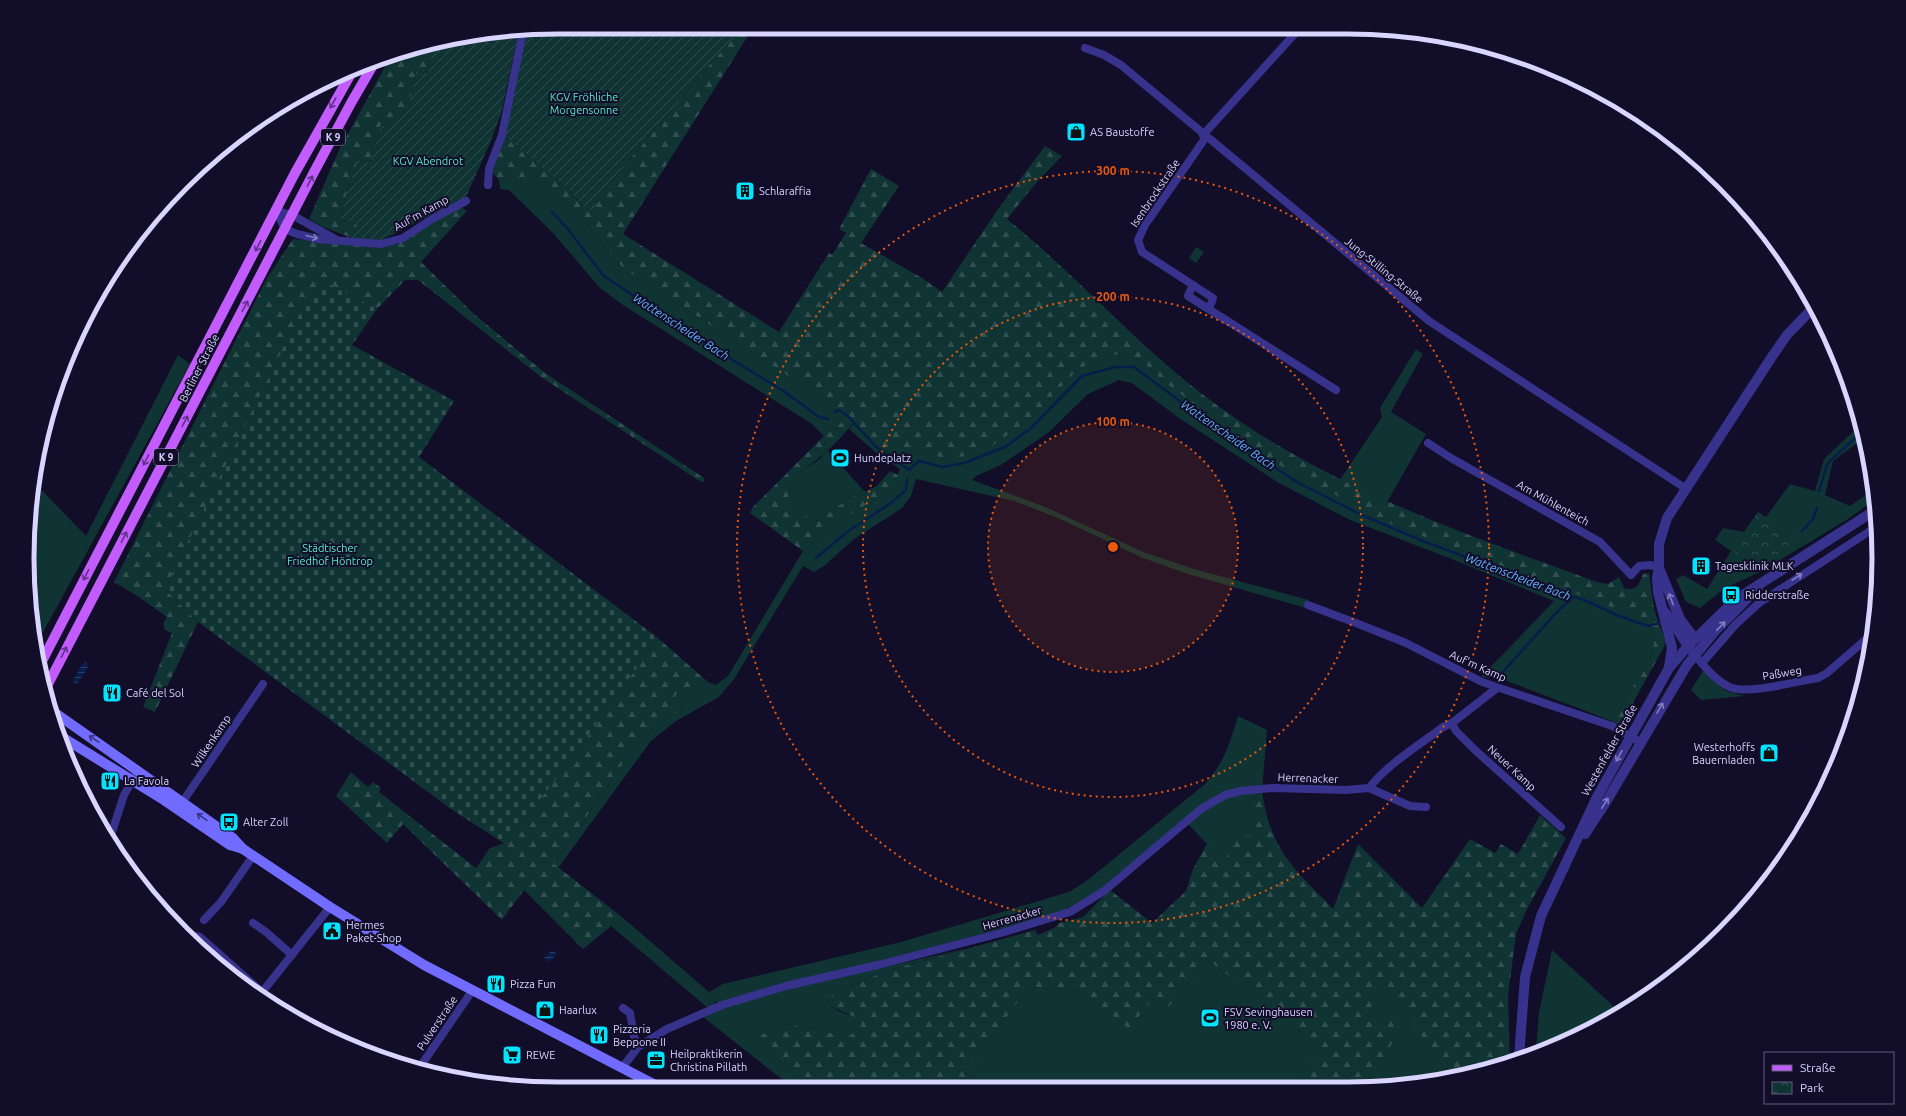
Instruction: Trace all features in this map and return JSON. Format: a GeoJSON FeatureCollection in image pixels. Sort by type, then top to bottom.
{"type":"FeatureCollection","features":[{"type":"Feature","properties":{"kind":"main road","name":"Berliner Straße"},"geometry":{"type":"LineString","coordinates":[[49,682],[350,103],[371,69]]}},
{"type":"Feature","properties":{"kind":"main road","name":"Berliner Straße"},"geometry":{"type":"LineString","coordinates":[[44,657],[295,173],[349,78]]}},
{"type":"Feature","properties":{"kind":"main road"},"geometry":{"type":"LineString","coordinates":[[59,715],[138,771],[180,806]]}},
{"type":"Feature","properties":{"kind":"main road"},"geometry":{"type":"LineString","coordinates":[[67,740],[132,781],[180,806],[233,838],[243,849],[253,856],[330,907],[424,965],[649,1082]]}},
{"type":"Feature","properties":{"kind":"street","name":"Isenbrockstraße"},"geometry":{"type":"LineString","coordinates":[[1208,308],[1213,298],[1142,252],[1138,240],[1145,225],[1205,136],[1295,34]]}},
{"type":"Feature","properties":{"kind":"street"},"geometry":{"type":"LineString","coordinates":[[488,185],[489,169],[502,135],[522,35]]}},
{"type":"Feature","properties":{"kind":"street","name":"Jung-Stilling-Straße"},"geometry":{"type":"LineString","coordinates":[[1085,48],[1104,55],[1120,65],[1430,321],[1685,488]]}},
{"type":"Feature","properties":{"kind":"street","name":"Auf'm Kamp"},"geometry":{"type":"LineString","coordinates":[[285,229],[318,239],[381,244],[402,238],[432,219],[466,201]]}},
{"type":"Feature","properties":{"kind":"street"},"geometry":{"type":"LineString","coordinates":[[276,211],[285,229]]}},
{"type":"Feature","properties":{"kind":"street","name":"Auf'm Kamp"},"geometry":{"type":"LineString","coordinates":[[276,211],[292,216],[339,241]]}},
{"type":"Feature","properties":{"kind":"street"},"geometry":{"type":"LineString","coordinates":[[1193,285],[1189,290],[1188,296],[1336,390]]}},
{"type":"Feature","properties":{"kind":"street"},"geometry":{"type":"LineString","coordinates":[[1669,668],[1672,648],[1658,592],[1657,578],[1659,568],[1659,544],[1662,530],[1671,510],[1773,354],[1810,311]]}},
{"type":"Feature","properties":{"kind":"street","name":"Am Mühlenteich"},"geometry":{"type":"LineString","coordinates":[[1428,443],[1451,458],[1600,542],[1631,575],[1639,566],[1651,564],[1659,568]]}},
{"type":"Feature","properties":{"kind":"street","name":"Westenfelder Straße"},"geometry":{"type":"LineString","coordinates":[[1519,1053],[1522,998],[1528,963],[1541,916],[1561,870],[1597,797],[1669,668],[1691,642],[1735,600],[1870,514]]}},
{"type":"Feature","properties":{"kind":"street"},"geometry":{"type":"LineString","coordinates":[[1702,663],[1736,624],[1759,603],[1871,530]]}},
{"type":"Feature","properties":{"kind":"street"},"geometry":{"type":"LineString","coordinates":[[1659,568],[1677,613],[1691,642],[1695,655]]}},
{"type":"Feature","properties":{"kind":"street","name":"Westenfelder Straße"},"geometry":{"type":"LineString","coordinates":[[1561,870],[1606,802],[1667,696],[1695,655],[1716,630],[1763,583]]}},
{"type":"Feature","properties":{"kind":"street","name":"Auf'm Kamp"},"geometry":{"type":"LineString","coordinates":[[1308,605],[1406,643],[1497,688],[1612,726],[1640,742]]}},
{"type":"Feature","properties":{"kind":"street"},"geometry":{"type":"LineString","coordinates":[[1662,609],[1670,616],[1691,642]]}},
{"type":"Feature","properties":{"kind":"street","name":"Paßweg"},"geometry":{"type":"LineString","coordinates":[[1695,655],[1719,679],[1731,688],[1746,690],[1818,678],[1827,673],[1866,640]]}},
{"type":"Feature","properties":{"kind":"street","name":"Wilkenkamp"},"geometry":{"type":"LineString","coordinates":[[180,806],[263,684]]}},
{"type":"Feature","properties":{"kind":"street"},"geometry":{"type":"LineString","coordinates":[[1369,788],[1378,776],[1393,764],[1443,727],[1452,723],[1497,688]]}},
{"type":"Feature","properties":{"kind":"street","name":"Neuer Kamp"},"geometry":{"type":"LineString","coordinates":[[1452,723],[1456,731],[1476,751],[1561,827]]}},
{"type":"Feature","properties":{"kind":"street"},"geometry":{"type":"LineString","coordinates":[[112,833],[124,795],[138,771]]}},
{"type":"Feature","properties":{"kind":"street","name":"Herrenacker"},"geometry":{"type":"LineString","coordinates":[[622,1068],[638,1047],[667,1029],[725,1004],[786,986],[882,964],[994,935],[1070,912],[1104,891],[1201,809],[1225,795],[1241,791],[1273,788],[1328,790],[1369,788],[1410,806],[1426,807]]}},
{"type":"Feature","properties":{"kind":"street"},"geometry":{"type":"LineString","coordinates":[[204,920],[221,902],[253,856]]}},
{"type":"Feature","properties":{"kind":"street"},"geometry":{"type":"LineString","coordinates":[[263,991],[330,907]]}},
{"type":"Feature","properties":{"kind":"street"},"geometry":{"type":"LineString","coordinates":[[253,923],[266,932],[292,955]]}},
{"type":"Feature","properties":{"kind":"street"},"geometry":{"type":"LineString","coordinates":[[195,936],[200,937],[239,974]]}},
{"type":"Feature","properties":{"kind":"street","name":"Pulverstraße"},"geometry":{"type":"LineString","coordinates":[[422,1064],[472,991]]}},
{"type":"Feature","properties":{"kind":"street"},"geometry":{"type":"LineString","coordinates":[[623,1008],[630,1013],[635,1041],[638,1047]]}},
{"type":"Feature","properties":{"kind":"green space"},"geometry":{"type":"Polygon","coordinates":[[[732,34],[749,34],[623,234],[779,332],[829,253],[832,255],[846,233],[839,229],[871,169],[899,186],[861,243],[922,278],[942,292],[998,209],[1045,146],[1062,156],[1036,183],[1007,219],[1057,263],[1130,332],[1206,397],[1251,428],[1297,456],[1394,504],[1444,525],[1597,582],[1608,584],[1619,577],[1624,588],[1632,589],[1639,584],[1643,574],[1649,573],[1654,609],[1665,645],[1623,721],[1617,724],[1612,721],[1652,656],[1654,641],[1648,621],[1393,525],[1268,459],[1162,380],[1142,361],[1118,354],[1078,369],[1033,417],[979,455],[945,458],[909,450],[903,460],[879,447],[853,423],[826,452],[794,476],[788,498],[798,513],[818,521],[848,499],[877,486],[890,471],[898,475],[891,490],[835,523],[803,551],[750,513],[753,507],[824,436],[836,428],[847,417],[832,401],[799,383],[623,268],[565,200],[532,180],[499,180],[489,169],[504,136],[570,191],[580,203],[593,210],[603,191],[734,36],[732,34]]]}},
{"type":"Feature","properties":{"kind":"green space","name":"KGV Fröhliche Morgensonne"},"geometry":{"type":"Polygon","coordinates":[[[732,34],[734,36],[603,191],[593,210],[584,207],[570,191],[504,136],[525,35],[732,34]]]}},
{"type":"Feature","properties":{"kind":"green space","name":"KGV Abendrot"},"geometry":{"type":"Polygon","coordinates":[[[518,36],[501,114],[466,197],[380,241],[352,238],[357,224],[341,219],[346,195],[358,160],[370,162],[381,125],[392,127],[408,108],[416,71],[428,73],[433,49],[490,38],[518,36]]]}},
{"type":"Feature","properties":{"kind":"green space"},"geometry":{"type":"Polygon","coordinates":[[[433,49],[428,73],[416,71],[408,108],[392,127],[381,125],[370,162],[358,160],[346,195],[341,219],[357,224],[352,238],[323,227],[309,219],[339,150],[387,63],[433,49]]]}},
{"type":"Feature","properties":{"kind":"green space"},"geometry":{"type":"Polygon","coordinates":[[[499,180],[532,180],[565,200],[623,268],[799,383],[832,401],[848,417],[824,436],[812,424],[623,305],[600,288],[553,233],[509,190],[500,189],[499,180]]]}},
{"type":"Feature","properties":{"kind":"green space"},"geometry":{"type":"Polygon","coordinates":[[[459,206],[467,211],[421,262],[474,314],[545,373],[704,478],[704,481],[702,482],[698,480],[541,377],[418,280],[405,280],[377,309],[325,282],[165,589],[198,622],[155,712],[143,707],[172,633],[165,630],[163,624],[167,617],[139,597],[114,582],[267,278],[293,239],[382,248],[459,206]]]}},
{"type":"Feature","properties":{"kind":"green space"},"geometry":{"type":"Polygon","coordinates":[[[1196,247],[1204,252],[1196,263],[1189,258],[1196,247]]]}},
{"type":"Feature","properties":{"kind":"green space","name":"Städtischer Friedhof Höntrop"},"geometry":{"type":"Polygon","coordinates":[[[325,282],[377,309],[352,345],[454,401],[419,457],[658,638],[569,762],[505,844],[451,809],[198,622],[165,589],[307,299],[325,282]]]}},
{"type":"Feature","properties":{"kind":"green space"},"geometry":{"type":"Polygon","coordinates":[[[1416,349],[1423,354],[1391,412],[1426,434],[1387,502],[1340,480],[1382,417],[1380,408],[1416,349]]]}},
{"type":"Feature","properties":{"kind":"green space"},"geometry":{"type":"Polygon","coordinates":[[[1118,354],[1142,361],[1162,380],[1393,525],[1649,621],[1654,641],[1652,656],[1612,721],[1502,679],[1481,677],[1554,601],[1449,558],[1350,520],[1279,483],[1179,418],[1132,383],[1119,380],[1088,394],[1049,432],[1001,465],[976,476],[972,480],[1043,506],[1146,553],[1194,569],[1309,600],[1306,608],[1188,574],[1143,558],[1058,518],[1014,501],[916,479],[911,496],[902,508],[854,539],[824,566],[814,572],[803,566],[734,679],[719,697],[676,721],[651,741],[558,868],[554,864],[635,746],[655,727],[683,708],[675,697],[679,690],[708,682],[716,685],[728,676],[803,551],[835,523],[891,490],[900,469],[881,457],[849,429],[854,423],[879,447],[902,460],[909,450],[945,458],[1033,417],[1078,369],[1118,354]]]}},
{"type":"Feature","properties":{"kind":"green space"},"geometry":{"type":"Polygon","coordinates":[[[178,355],[190,364],[40,638],[35,592],[34,558],[39,487],[86,536],[178,355]]]}},
{"type":"Feature","properties":{"kind":"green space"},"geometry":{"type":"Polygon","coordinates":[[[1856,429],[1859,442],[1833,461],[1825,495],[1850,506],[1868,494],[1869,504],[1848,519],[1762,571],[1725,588],[1700,608],[1686,602],[1676,579],[1683,575],[1707,589],[1731,551],[1715,540],[1723,528],[1744,532],[1758,512],[1766,517],[1790,484],[1815,491],[1824,459],[1856,429]]]}},
{"type":"Feature","properties":{"kind":"green space"},"geometry":{"type":"Polygon","coordinates":[[[827,450],[865,492],[848,499],[818,521],[798,513],[788,499],[794,476],[820,459],[827,450]]]}},
{"type":"Feature","properties":{"kind":"green space"},"geometry":{"type":"Polygon","coordinates":[[[1758,512],[1799,540],[1751,572],[1739,564],[1739,555],[1732,550],[1758,512]]]}},
{"type":"Feature","properties":{"kind":"green space"},"geometry":{"type":"Polygon","coordinates":[[[658,638],[708,682],[679,690],[675,697],[683,708],[655,727],[635,746],[554,864],[622,917],[583,949],[524,890],[502,920],[403,824],[387,843],[336,796],[351,772],[368,787],[373,782],[381,788],[379,792],[476,868],[490,848],[505,843],[569,762],[658,638]]]}},
{"type":"Feature","properties":{"kind":"green space"},"geometry":{"type":"Polygon","coordinates":[[[1703,671],[1726,691],[1745,696],[1701,700],[1691,690],[1703,671]]]}},
{"type":"Feature","properties":{"kind":"green space"},"geometry":{"type":"Polygon","coordinates":[[[1238,716],[1267,730],[1262,791],[1248,802],[1260,836],[1223,870],[1207,844],[1188,824],[1108,885],[1060,913],[720,1004],[716,1001],[711,1008],[708,1008],[611,926],[622,917],[709,992],[723,984],[901,942],[1069,892],[1089,879],[1205,784],[1222,760],[1238,716]]]}},
{"type":"Feature","properties":{"kind":"green space"},"geometry":{"type":"Polygon","coordinates":[[[1262,791],[1269,823],[1284,854],[1299,874],[1333,909],[1358,844],[1422,908],[1470,839],[1495,853],[1501,844],[1518,854],[1540,815],[1566,838],[1527,909],[1516,934],[1508,996],[1510,1056],[1451,1072],[1434,1058],[1411,1018],[1383,984],[1367,1016],[1394,1020],[1392,1043],[1375,1081],[1297,1082],[1322,1049],[1207,959],[1168,1008],[1152,999],[1129,1029],[1083,991],[1029,987],[965,1073],[978,1082],[805,1082],[753,1039],[784,1024],[849,1036],[861,1026],[859,1019],[826,1004],[834,993],[886,971],[1035,930],[1038,935],[1054,928],[1059,923],[1083,917],[1110,890],[1152,923],[1186,891],[1193,869],[1207,844],[1223,870],[1233,837],[1259,836],[1248,802],[1262,791]]]}},
{"type":"Feature","properties":{"kind":"green space"},"geometry":{"type":"Polygon","coordinates":[[[968,948],[886,971],[834,993],[826,1004],[843,1013],[859,1018],[861,1026],[849,1036],[784,1024],[753,1039],[805,1082],[785,1082],[703,1017],[743,1000],[968,948]]]}},
{"type":"Feature","properties":{"kind":"green space"},"geometry":{"type":"Polygon","coordinates":[[[1552,950],[1616,1008],[1580,1028],[1536,1047],[1539,1012],[1552,950]]]}},
{"type":"Feature","properties":{"kind":"green space","name":"FSV Sevinghausen 1980 e. V."},"geometry":{"type":"Polygon","coordinates":[[[1207,959],[1322,1049],[1297,1082],[978,1082],[965,1073],[1029,987],[1083,991],[1129,1028],[1152,999],[1168,1008],[1207,959]]]}},
{"type":"Feature","properties":{"kind":"green space"},"geometry":{"type":"Polygon","coordinates":[[[1383,984],[1411,1018],[1434,1058],[1451,1072],[1416,1078],[1374,1081],[1394,1021],[1367,1016],[1383,984]]]}},
{"type":"Feature","properties":{"kind":"water"},"geometry":{"type":"Polygon","coordinates":[[[86,662],[88,664],[87,669],[78,683],[75,683],[73,681],[82,664],[86,662]]]}},
{"type":"Feature","properties":{"kind":"water"},"geometry":{"type":"Polygon","coordinates":[[[552,950],[557,954],[549,962],[544,958],[552,950]]]}},
{"type":"Feature","properties":{"kind":"waterway","name":"Wattenscheider Bach"},"geometry":{"type":"LineString","coordinates":[[552,212],[566,227],[604,276],[697,338],[785,392],[819,417],[828,419]]}},
{"type":"Feature","properties":{"kind":"waterway","name":"Wattenscheider Bach"},"geometry":{"type":"LineString","coordinates":[[835,412],[838,410],[848,416],[876,447],[909,470],[919,461],[943,467],[964,463],[1005,447],[1030,429],[1082,376],[1115,367],[1134,367],[1212,425],[1295,481],[1364,516],[1423,541],[1544,588],[1584,600],[1619,616],[1648,626],[1660,623]]}},
{"type":"Feature","properties":{"kind":"waterway"},"geometry":{"type":"LineString","coordinates":[[1819,491],[1827,465],[1857,436]]}},
{"type":"Feature","properties":{"kind":"waterway"},"geometry":{"type":"LineString","coordinates":[[816,558],[847,532],[891,503],[906,490],[907,479]]}},
{"type":"Feature","properties":{"kind":"waterway"},"geometry":{"type":"LineString","coordinates":[[1802,531],[1813,519],[1817,508]]}},
{"type":"Feature","properties":{"kind":"waterway"},"geometry":{"type":"LineString","coordinates":[[1501,674],[1556,613],[1573,597]]}},
{"type":"Feature","properties":{"kind":"place","name":"AS Baustoffe"},"geometry":{"type":"Point","coordinates":[1076,132]}},
{"type":"Feature","properties":{"kind":"place","name":"Schlaraffia"},"geometry":{"type":"Point","coordinates":[745,191]}},
{"type":"Feature","properties":{"kind":"place","name":"Hundeplatz"},"geometry":{"type":"Point","coordinates":[840,458]}},
{"type":"Feature","properties":{"kind":"place","name":"Tagesklinik MLK"},"geometry":{"type":"Point","coordinates":[1701,566]}},
{"type":"Feature","properties":{"kind":"place","name":"Ridderstraße"},"geometry":{"type":"Point","coordinates":[1731,595]}},
{"type":"Feature","properties":{"kind":"place","name":"Café del Sol"},"geometry":{"type":"Point","coordinates":[112,693]}},
{"type":"Feature","properties":{"kind":"place","name":"Westerhoffs Bauernladen"},"geometry":{"type":"Point","coordinates":[1769,753]}},
{"type":"Feature","properties":{"kind":"place","name":"La Favola"},"geometry":{"type":"Point","coordinates":[110,781]}},
{"type":"Feature","properties":{"kind":"place","name":"Alter Zoll"},"geometry":{"type":"Point","coordinates":[229,822]}},
{"type":"Feature","properties":{"kind":"place","name":"Hermes Paket-Shop"},"geometry":{"type":"Point","coordinates":[332,931]}},
{"type":"Feature","properties":{"kind":"place","name":"Pizza Fun"},"geometry":{"type":"Point","coordinates":[496,984]}},
{"type":"Feature","properties":{"kind":"place","name":"Haarlux"},"geometry":{"type":"Point","coordinates":[545,1010]}},
{"type":"Feature","properties":{"kind":"place","name":"FSV Sevinghausen 1980 e. V."},"geometry":{"type":"Point","coordinates":[1210,1018]}},
{"type":"Feature","properties":{"kind":"place","name":"Pizzeria Beppone II"},"geometry":{"type":"Point","coordinates":[599,1035]}},
{"type":"Feature","properties":{"kind":"place","name":"REWE"},"geometry":{"type":"Point","coordinates":[512,1055]}},
{"type":"Feature","properties":{"kind":"place","name":"Heilpraktikerin Christina Pillath"},"geometry":{"type":"Point","coordinates":[656,1060]}}]}
